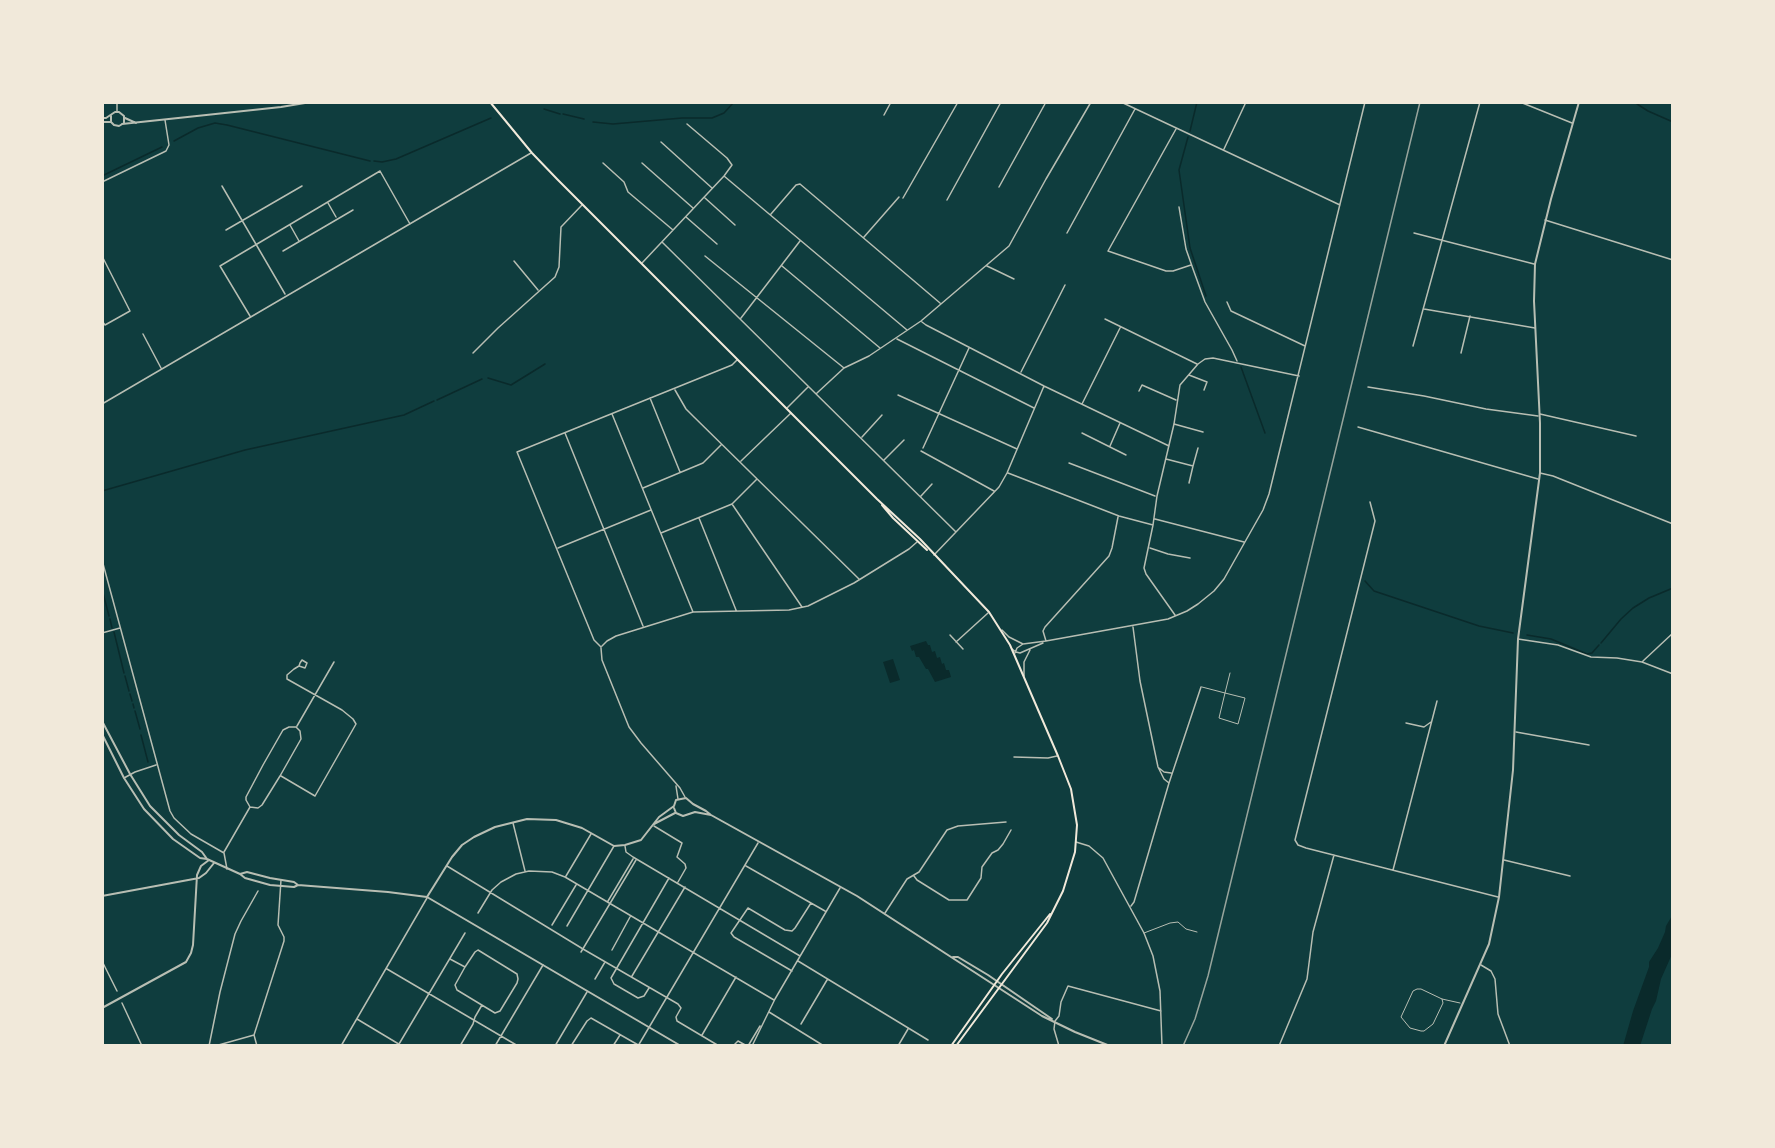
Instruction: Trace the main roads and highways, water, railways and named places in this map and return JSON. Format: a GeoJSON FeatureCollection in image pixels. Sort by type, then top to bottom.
{"type":"FeatureCollection","features":[{"type":"Feature","properties":{"kind":"main road"},"geometry":{"type":"LineString","coordinates":[[490,102],[532,153],[582,205],[989,612],[1016,657],[1058,756],[1074,801],[1076,841],[1069,876],[1043,929],[956,1046]]}},
{"type":"Feature","properties":{"kind":"main road"},"geometry":{"type":"LineString","coordinates":[[951,1046],[997,981],[1054,910]]}},
{"type":"Feature","properties":{"kind":"water"},"geometry":{"type":"Polygon","coordinates":[[[926,641],[932,652],[935,651],[937,658],[940,657],[951,677],[935,682],[919,657],[916,657],[910,646],[926,641]]]}},
{"type":"Feature","properties":{"kind":"water"},"geometry":{"type":"Polygon","coordinates":[[[893,659],[900,680],[890,683],[883,662],[893,659]]]}},
{"type":"Feature","properties":{"kind":"water"},"geometry":{"type":"Polygon","coordinates":[[[1673,914],[1673,952],[1661,979],[1656,1001],[1640,1046],[1623,1046],[1649,962],[1673,914]]]}},
{"type":"Feature","properties":{"kind":"waterway"},"geometry":{"type":"LineString","coordinates":[[593,122],[613,124],[682,118],[712,118],[724,113],[734,102]]}},
{"type":"Feature","properties":{"kind":"waterway"},"geometry":{"type":"LineString","coordinates":[[1190,131],[1197,102]]}},
{"type":"Feature","properties":{"kind":"waterway"},"geometry":{"type":"LineString","coordinates":[[1637,104],[1673,122]]}},
{"type":"Feature","properties":{"kind":"waterway"},"geometry":{"type":"LineString","coordinates":[[544,109],[560,114]]}},
{"type":"Feature","properties":{"kind":"waterway"},"geometry":{"type":"LineString","coordinates":[[563,114],[584,119]]}},
{"type":"Feature","properties":{"kind":"waterway"},"geometry":{"type":"LineString","coordinates":[[374,161],[396,159],[491,118]]}},
{"type":"Feature","properties":{"kind":"waterway"},"geometry":{"type":"LineString","coordinates":[[174,141],[198,128],[215,123],[370,161]]}},
{"type":"Feature","properties":{"kind":"waterway"},"geometry":{"type":"LineString","coordinates":[[1188,137],[1179,170],[1190,248],[1206,296]]}},
{"type":"Feature","properties":{"kind":"waterway"},"geometry":{"type":"LineString","coordinates":[[102,176],[162,147]]}},
{"type":"Feature","properties":{"kind":"waterway"},"geometry":{"type":"LineString","coordinates":[[488,378],[511,385],[545,364]]}},
{"type":"Feature","properties":{"kind":"waterway"},"geometry":{"type":"LineString","coordinates":[[1241,367],[1265,433]]}},
{"type":"Feature","properties":{"kind":"waterway"},"geometry":{"type":"LineString","coordinates":[[437,400],[482,379]]}},
{"type":"Feature","properties":{"kind":"waterway"},"geometry":{"type":"LineString","coordinates":[[102,491],[245,450],[404,415],[434,401]]}},
{"type":"Feature","properties":{"kind":"waterway"},"geometry":{"type":"LineString","coordinates":[[1365,581],[1374,591],[1479,626],[1513,633]]}},
{"type":"Feature","properties":{"kind":"waterway"},"geometry":{"type":"LineString","coordinates":[[1601,643],[1633,608],[1673,588]]}},
{"type":"Feature","properties":{"kind":"waterway"},"geometry":{"type":"LineString","coordinates":[[102,589],[109,616]]}},
{"type":"Feature","properties":{"kind":"waterway"},"geometry":{"type":"LineString","coordinates":[[110,619],[112,628]]}},
{"type":"Feature","properties":{"kind":"waterway"},"geometry":{"type":"LineString","coordinates":[[114,632],[124,673]]}},
{"type":"Feature","properties":{"kind":"waterway"},"geometry":{"type":"LineString","coordinates":[[1527,635],[1551,639],[1587,654],[1592,653],[1599,645]]}},
{"type":"Feature","properties":{"kind":"waterway"},"geometry":{"type":"LineString","coordinates":[[125,676],[129,691]]}},
{"type":"Feature","properties":{"kind":"waterway"},"geometry":{"type":"LineString","coordinates":[[130,694],[132,701]]}},
{"type":"Feature","properties":{"kind":"waterway"},"geometry":{"type":"LineString","coordinates":[[133,704],[134,708]]}},
{"type":"Feature","properties":{"kind":"waterway"},"geometry":{"type":"LineString","coordinates":[[135,711],[140,729]]}},
{"type":"Feature","properties":{"kind":"waterway"},"geometry":{"type":"LineString","coordinates":[[141,735],[148,762]]}},
{"type":"Feature","properties":{"kind":"railway"},"geometry":{"type":"LineString","coordinates":[[1183,1046],[1195,1019],[1208,976],[1420,102]]}}]}
